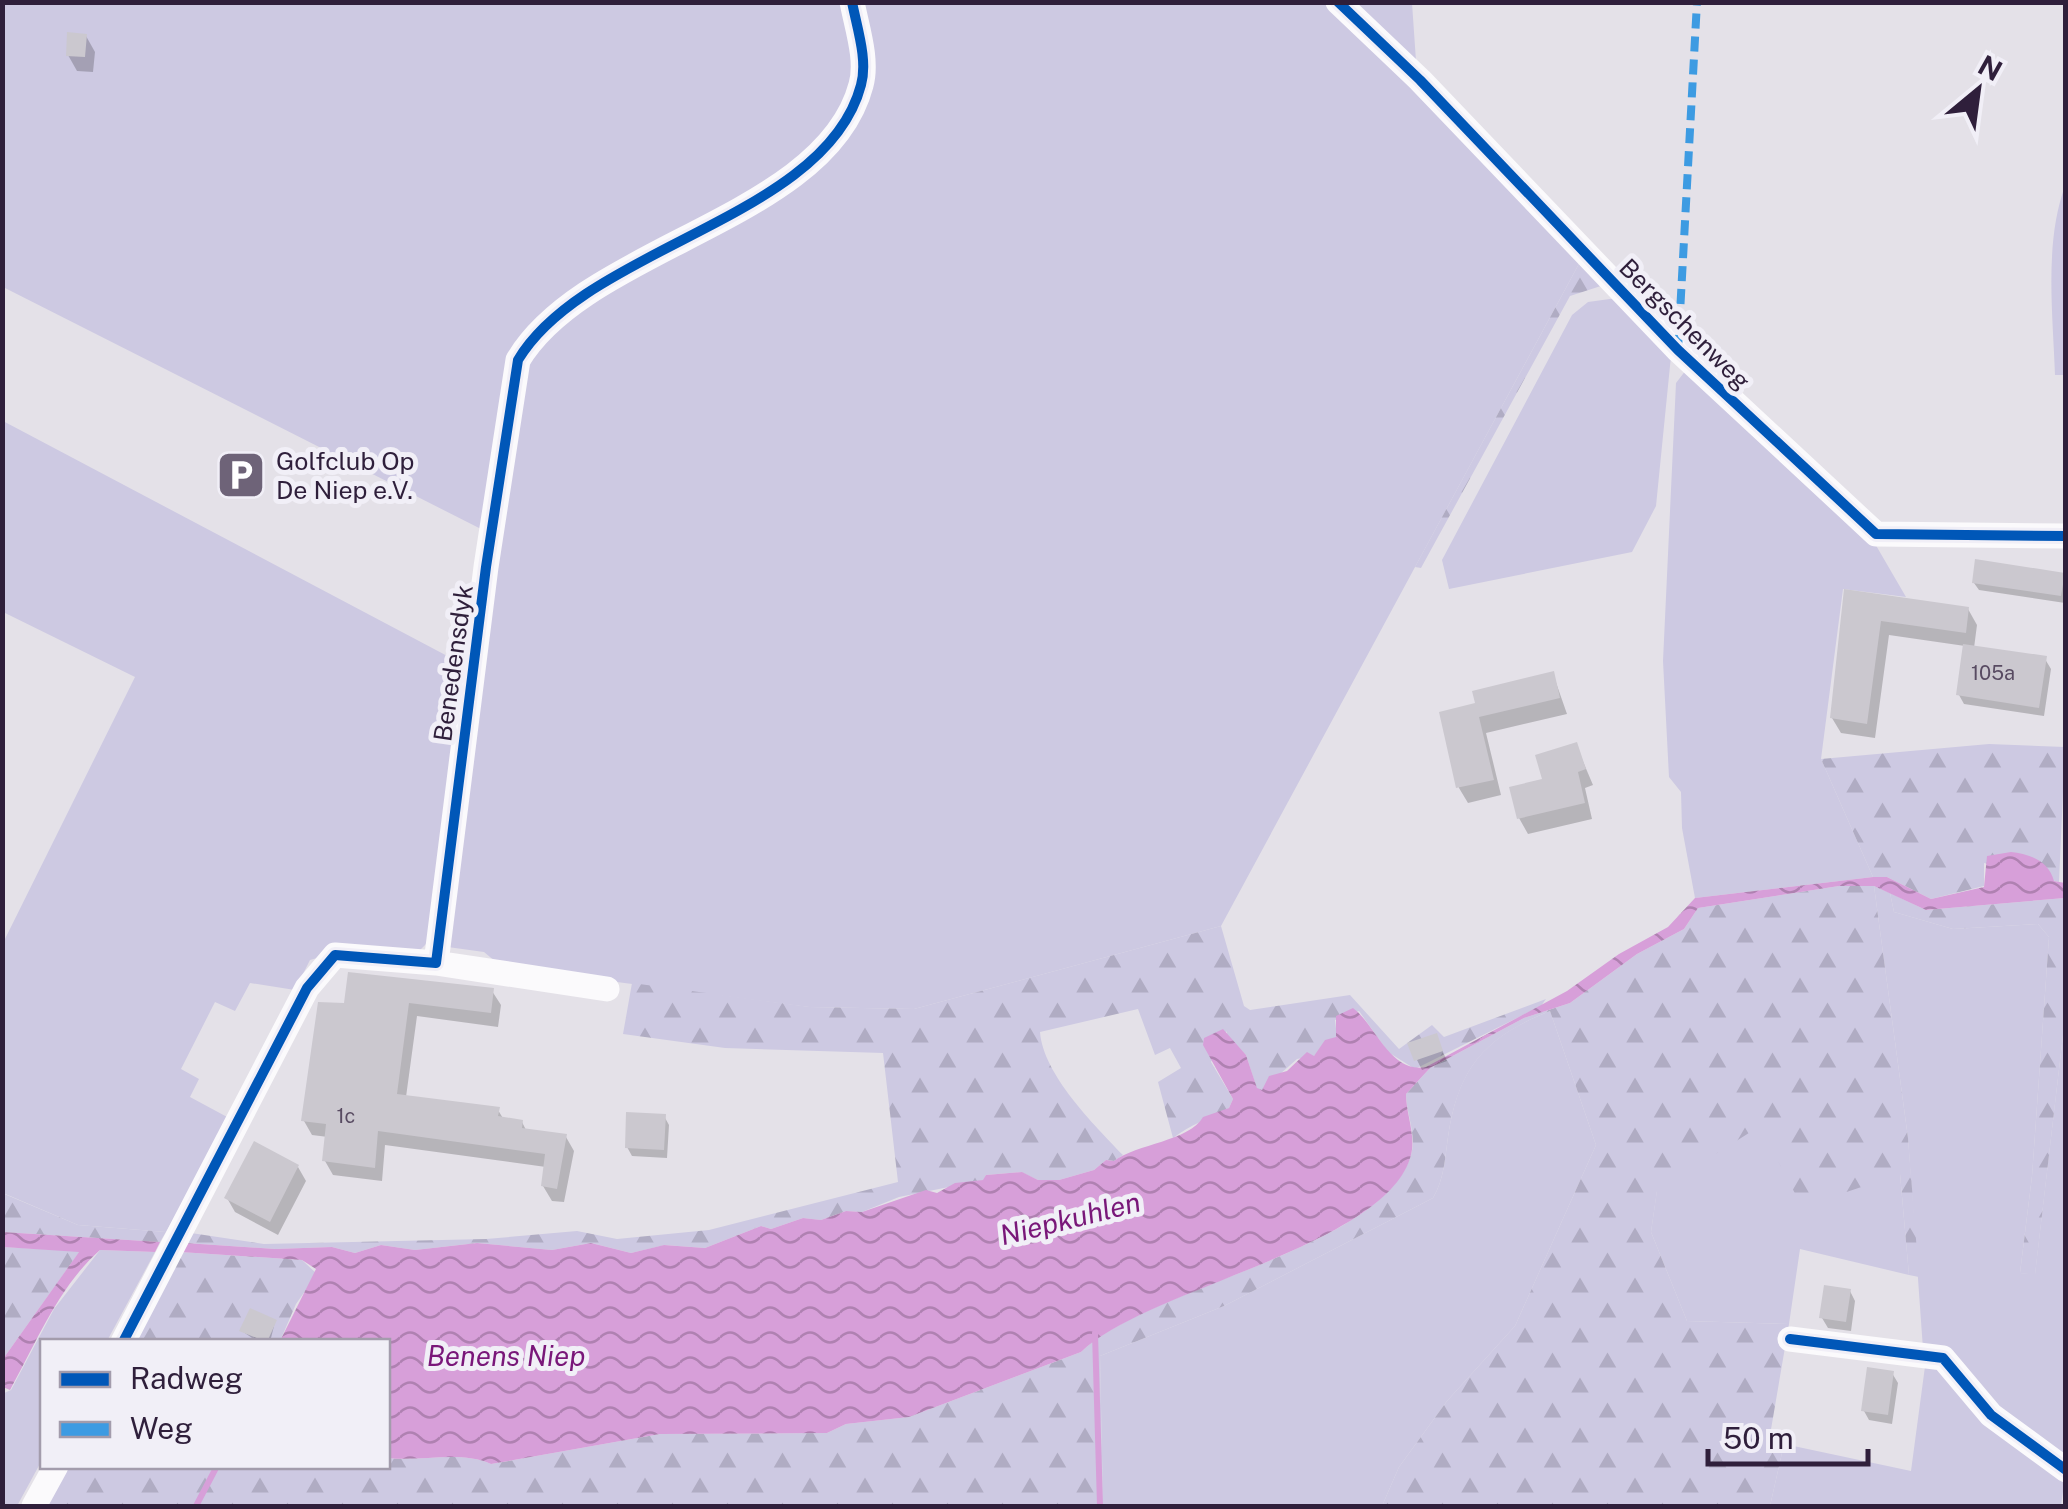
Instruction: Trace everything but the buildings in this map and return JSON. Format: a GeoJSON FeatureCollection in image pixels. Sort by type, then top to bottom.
{"type":"FeatureCollection","features":[{"type":"Feature","properties":{"kind":"street","name":"Benedensdyk"},"geometry":{"type":"LineString","coordinates":[[436,964],[486,567],[518,360],[536,331],[569,305],[718,222],[820,157],[847,121],[862,82],[852,2]]}},
{"type":"Feature","properties":{"kind":"street","name":"Bergschenweg"},"geometry":{"type":"LineString","coordinates":[[1338,2],[1433,94],[1678,350],[1876,534],[2066,536]]}},
{"type":"Feature","properties":{"kind":"street"},"geometry":{"type":"LineString","coordinates":[[126,1339],[307,988],[335,956],[436,964],[606,990]]}},
{"type":"Feature","properties":{"kind":"street"},"geometry":{"type":"LineString","coordinates":[[1790,1339],[1943,1358],[1991,1415],[2066,1470]]}},
{"type":"Feature","properties":{"kind":"street"},"geometry":{"type":"LineString","coordinates":[[34,1506],[54,1469]]}},
{"type":"Feature","properties":{"kind":"green space"},"geometry":{"type":"Polygon","coordinates":[[[2,3],[1326,3],[1581,260],[1221,926],[914,1009],[809,1007],[502,967],[484,952],[426,944],[416,954],[346,950],[310,960],[295,990],[250,983],[235,1011],[215,1002],[181,1069],[199,1079],[190,1097],[229,1118],[166,1232],[78,1225],[3,1193],[3,943],[135,677],[3,612],[3,421],[470,668],[483,530],[3,287],[2,3]]]}},
{"type":"Feature","properties":{"kind":"green space"},"geometry":{"type":"Polygon","coordinates":[[[1353,3],[1412,3],[1416,61],[1353,3]]]}},
{"type":"Feature","properties":{"kind":"green space"},"geometry":{"type":"Polygon","coordinates":[[[2065,186],[2065,375],[2055,375],[2052,255],[2065,186]]]}},
{"type":"Feature","properties":{"kind":"green space"},"geometry":{"type":"Polygon","coordinates":[[[1581,260],[1604,285],[1570,296],[1421,568],[1415,567],[1581,260]]]}},
{"type":"Feature","properties":{"kind":"green space"},"geometry":{"type":"Polygon","coordinates":[[[1617,298],[1671,356],[1656,506],[1632,552],[1449,589],[1442,560],[1572,315],[1588,302],[1617,298]]]}},
{"type":"Feature","properties":{"kind":"green space"},"geometry":{"type":"Polygon","coordinates":[[[1686,370],[1874,542],[1906,597],[1843,589],[1821,759],[1873,877],[1695,898],[1682,828],[1681,792],[1669,777],[1663,661],[1676,383],[1686,370]]]}},
{"type":"Feature","properties":{"kind":"green space"},"geometry":{"type":"Polygon","coordinates":[[[1989,744],[2065,747],[2059,882],[1984,863],[1984,886],[1931,899],[1887,877],[1873,877],[1821,759],[1989,744]]]}},
{"type":"Feature","properties":{"kind":"green space"},"geometry":{"type":"Polygon","coordinates":[[[1839,886],[1874,886],[1908,1138],[1919,1277],[1909,1275],[1900,1174],[1802,1207],[1760,1126],[1657,1191],[1651,1232],[1687,1321],[1789,1324],[1769,1441],[1784,1444],[1770,1506],[1382,1506],[1399,1467],[1447,1401],[1515,1326],[1596,1145],[1550,1011],[1508,1032],[1478,1058],[1459,1092],[1442,1176],[1433,1198],[1224,1306],[1100,1356],[1103,1506],[42,1506],[63,1469],[390,1469],[390,1458],[454,1457],[491,1464],[660,1434],[827,1433],[846,1424],[909,1417],[1081,1352],[1114,1328],[1157,1306],[1312,1242],[1356,1217],[1391,1188],[1411,1155],[1413,1140],[1406,1094],[1430,1068],[1524,1018],[1570,1003],[1637,954],[1684,929],[1698,908],[1839,886]]]}},
{"type":"Feature","properties":{"kind":"green space"},"geometry":{"type":"Polygon","coordinates":[[[1874,886],[1890,893],[1894,912],[1953,929],[2038,924],[2049,937],[2032,1176],[2020,1273],[2035,1274],[2065,1018],[2065,1463],[1923,1349],[1908,1138],[1874,886]]]}},
{"type":"Feature","properties":{"kind":"green space"},"geometry":{"type":"Polygon","coordinates":[[[1890,893],[1926,910],[2065,898],[2065,1018],[2035,1275],[2020,1273],[2032,1176],[2049,937],[2038,924],[1953,929],[1894,912],[1890,893]]]}},
{"type":"Feature","properties":{"kind":"green space"},"geometry":{"type":"Polygon","coordinates":[[[1221,926],[1244,1006],[1250,1010],[1350,995],[1399,1049],[1432,1025],[1444,1037],[1546,999],[1541,1006],[1415,1069],[1388,1052],[1359,1011],[1335,1020],[1337,1037],[1314,1056],[1297,1059],[1262,1090],[1257,1089],[1246,1055],[1227,1037],[1227,1031],[1211,1062],[1233,1099],[1229,1108],[1173,1138],[1158,1082],[1181,1068],[1170,1048],[1155,1055],[1138,1009],[1040,1032],[1043,1048],[1060,1081],[1123,1155],[1114,1161],[1106,1160],[1094,1170],[1059,1180],[1038,1180],[1021,1172],[986,1175],[984,1180],[899,1197],[862,1212],[846,1211],[821,1220],[803,1218],[771,1229],[761,1226],[705,1248],[665,1245],[631,1253],[591,1243],[552,1250],[477,1243],[415,1250],[381,1245],[355,1253],[332,1247],[275,1249],[185,1243],[191,1233],[264,1244],[486,1239],[577,1231],[617,1239],[709,1230],[898,1182],[883,1053],[725,1048],[623,1034],[632,983],[810,1007],[914,1009],[1221,926]]]}},
{"type":"Feature","properties":{"kind":"green space"},"geometry":{"type":"Polygon","coordinates":[[[1550,1011],[1596,1145],[1515,1326],[1447,1401],[1399,1467],[1382,1506],[1103,1506],[1100,1356],[1224,1306],[1433,1198],[1442,1176],[1459,1091],[1468,1073],[1492,1044],[1550,1011]]]}},
{"type":"Feature","properties":{"kind":"green space"},"geometry":{"type":"Polygon","coordinates":[[[1760,1125],[1900,1174],[1909,1275],[1800,1249],[1789,1324],[1687,1321],[1651,1232],[1657,1190],[1760,1125]]]}},
{"type":"Feature","properties":{"kind":"green space"},"geometry":{"type":"Polygon","coordinates":[[[2,1193],[78,1225],[166,1232],[160,1242],[3,1232],[2,1193]]]}},
{"type":"Feature","properties":{"kind":"green space"},"geometry":{"type":"Polygon","coordinates":[[[3,1247],[80,1251],[3,1359],[3,1247]]]}},
{"type":"Feature","properties":{"kind":"green space"},"geometry":{"type":"Polygon","coordinates":[[[100,1250],[155,1252],[108,1339],[40,1339],[40,1464],[17,1506],[3,1506],[2,1394],[11,1390],[54,1309],[100,1250]]]}},
{"type":"Feature","properties":{"kind":"green space"},"geometry":{"type":"Polygon","coordinates":[[[180,1252],[302,1260],[317,1274],[296,1304],[281,1339],[134,1339],[180,1252]]]}},
{"type":"Feature","properties":{"kind":"green space"},"geometry":{"type":"Polygon","coordinates":[[[1926,1359],[2065,1477],[2061,1506],[1770,1506],[1784,1444],[1911,1471],[1926,1359]]]}},
{"type":"Feature","properties":{"kind":"water","name":"Benens Niep"},"geometry":{"type":"Polygon","coordinates":[[[2011,852],[2032,857],[2043,864],[2054,881],[2065,883],[2065,898],[1926,910],[1874,886],[1839,886],[1698,908],[1684,929],[1637,954],[1570,1003],[1524,1018],[1430,1068],[1406,1094],[1411,1155],[1393,1187],[1359,1216],[1262,1264],[1157,1307],[1113,1329],[1081,1352],[909,1417],[846,1424],[827,1433],[660,1434],[491,1464],[454,1457],[390,1458],[390,1339],[281,1339],[316,1269],[302,1260],[180,1252],[185,1243],[275,1249],[332,1247],[355,1253],[381,1245],[415,1250],[477,1243],[552,1250],[591,1243],[631,1253],[664,1245],[705,1248],[761,1226],[771,1229],[803,1218],[821,1220],[846,1211],[862,1212],[926,1190],[937,1193],[955,1183],[983,1180],[986,1175],[1022,1172],[1038,1180],[1059,1180],[1187,1132],[1203,1117],[1229,1108],[1233,1099],[1203,1045],[1204,1038],[1223,1029],[1246,1055],[1257,1088],[1262,1090],[1269,1076],[1287,1071],[1307,1052],[1314,1056],[1325,1040],[1336,1037],[1336,1016],[1353,1008],[1393,1056],[1413,1067],[1426,1067],[1567,991],[1619,954],[1668,927],[1695,898],[1887,877],[1931,899],[1984,887],[1987,856],[2011,852]]]}},
{"type":"Feature","properties":{"kind":"water"},"geometry":{"type":"Polygon","coordinates":[[[2,1232],[160,1242],[155,1252],[100,1250],[85,1264],[60,1298],[10,1390],[3,1387],[3,1359],[79,1252],[3,1247],[2,1232]]]}},
{"type":"Feature","properties":{"kind":"waterway"},"geometry":{"type":"LineString","coordinates":[[1095,1333],[1100,1506]]}},
{"type":"Feature","properties":{"kind":"waterway"},"geometry":{"type":"LineString","coordinates":[[196,1506],[215,1469]]}},
{"type":"Feature","properties":{"kind":"marked path"},"geometry":{"type":"LineString","coordinates":[[1678,350],[1697,2]]}},
{"type":"Feature","properties":{"kind":"cycle path"},"geometry":{"type":"LineString","coordinates":[[125,1339],[307,988],[335,955],[436,963],[486,567],[518,360],[551,321],[595,288],[755,201],[802,168],[839,131],[863,75],[852,2]]}},
{"type":"Feature","properties":{"kind":"cycle path"},"geometry":{"type":"LineString","coordinates":[[1338,2],[1420,80],[1678,350],[1876,534],[2066,536]]}},
{"type":"Feature","properties":{"kind":"cycle path"},"geometry":{"type":"LineString","coordinates":[[1790,1339],[1943,1358],[1991,1415],[2066,1470]]}},
{"type":"Feature","properties":{"kind":"place","name":"Golfclub Op De Niep e.V."},"geometry":{"type":"Point","coordinates":[241,475]}},
{"type":"Feature","properties":{"kind":"water label","name":"Niepkuhlen"},"geometry":{"type":"Point","coordinates":[1070,1218]}}]}
